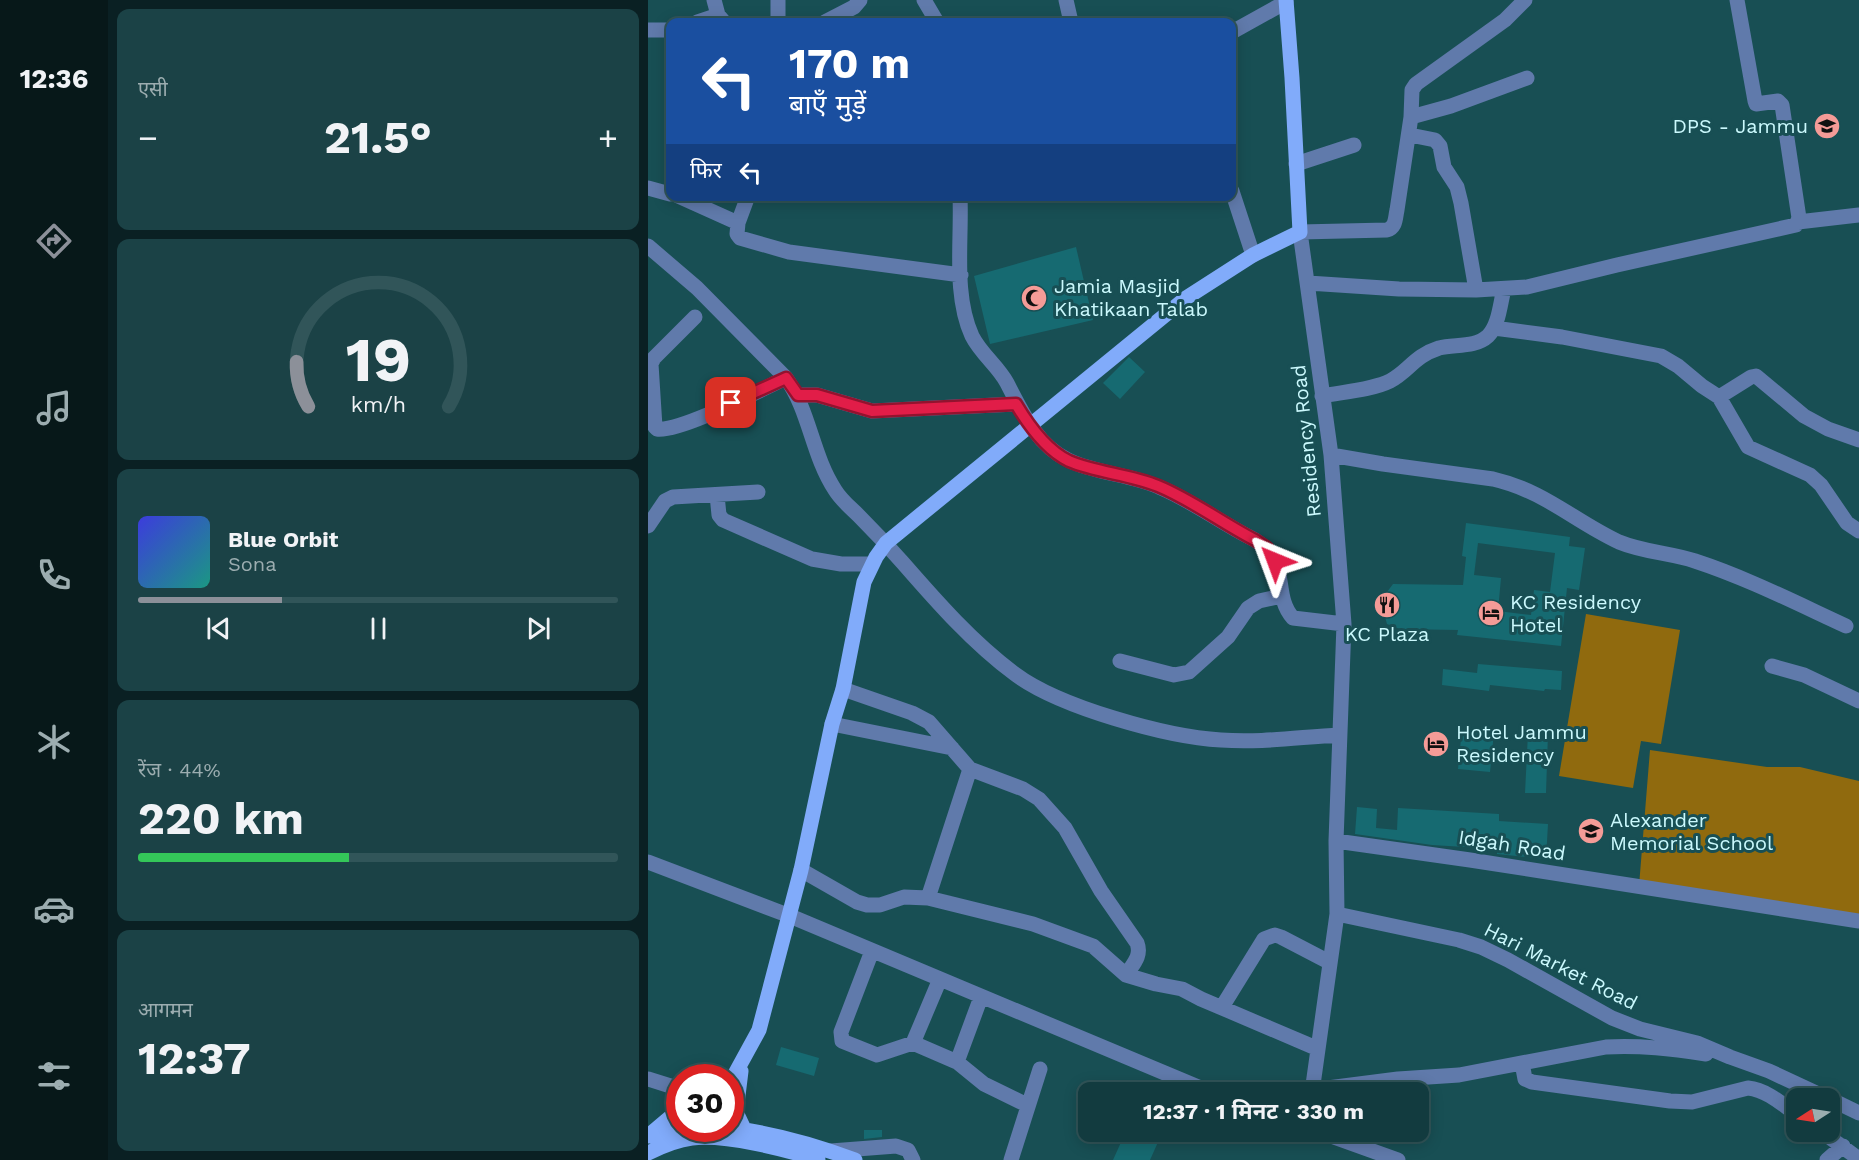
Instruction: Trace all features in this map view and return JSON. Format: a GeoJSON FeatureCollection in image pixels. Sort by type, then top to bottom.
{"type":"FeatureCollection","features":[{"type":"Feature","properties":{"kind":"main road","name":"Residency Road"},"geometry":{"type":"LineString","coordinates":[[1286,1],[1300,232]]}},
{"type":"Feature","properties":{"kind":"main road"},"geometry":{"type":"LineString","coordinates":[[740,1064],[759,1030],[790,916],[832,724],[843,689],[864,582],[872,564],[886,543],[1186,298],[1253,255],[1300,232]]}},
{"type":"Feature","properties":{"kind":"main road"},"geometry":{"type":"LineString","coordinates":[[742,1064],[743,1059]]}},
{"type":"Feature","properties":{"kind":"main road"},"geometry":{"type":"LineString","coordinates":[[648,1137],[666,1121]]}},
{"type":"Feature","properties":{"kind":"main road"},"geometry":{"type":"LineString","coordinates":[[744,1131],[825,1155]]}},
{"type":"Feature","properties":{"kind":"main road"},"geometry":{"type":"LineString","coordinates":[[648,1137],[666,1132]]}},
{"type":"Feature","properties":{"kind":"main road"},"geometry":{"type":"LineString","coordinates":[[648,1153],[690,1138],[715,1137],[795,1152],[855,1160]]}},
{"type":"Feature","properties":{"kind":"street"},"geometry":{"type":"LineString","coordinates":[[778,0],[778,18]]}},
{"type":"Feature","properties":{"kind":"street"},"geometry":{"type":"LineString","coordinates":[[833,18],[854,7],[860,0]]}},
{"type":"Feature","properties":{"kind":"street"},"geometry":{"type":"LineString","coordinates":[[924,0],[935,18]]}},
{"type":"Feature","properties":{"kind":"street"},"geometry":{"type":"LineString","coordinates":[[1066,0],[1070,18]]}},
{"type":"Feature","properties":{"kind":"street"},"geometry":{"type":"LineString","coordinates":[[1300,232],[1392,228],[1410,135],[1412,90],[1416,84],[1505,20],[1525,0]]}},
{"type":"Feature","properties":{"kind":"street"},"geometry":{"type":"LineString","coordinates":[[1737,0],[1756,104],[1778,101],[1782,105],[1798,222]]}},
{"type":"Feature","properties":{"kind":"street"},"geometry":{"type":"LineString","coordinates":[[1236,30],[1286,1]]}},
{"type":"Feature","properties":{"kind":"street"},"geometry":{"type":"LineString","coordinates":[[648,30],[666,30]]}},
{"type":"Feature","properties":{"kind":"street"},"geometry":{"type":"LineString","coordinates":[[1411,117],[1451,106],[1527,78]]}},
{"type":"Feature","properties":{"kind":"street"},"geometry":{"type":"LineString","coordinates":[[1410,135],[1435,140],[1440,146],[1444,167],[1457,187],[1476,290]]}},
{"type":"Feature","properties":{"kind":"street"},"geometry":{"type":"LineString","coordinates":[[1296,164],[1354,145]]}},
{"type":"Feature","properties":{"kind":"street"},"geometry":{"type":"LineString","coordinates":[[648,188],[666,193]]}},
{"type":"Feature","properties":{"kind":"street"},"geometry":{"type":"LineString","coordinates":[[689,201],[738,223]]}},
{"type":"Feature","properties":{"kind":"street"},"geometry":{"type":"LineString","coordinates":[[746,201],[738,223],[737,234],[740,238],[789,252],[961,275]]}},
{"type":"Feature","properties":{"kind":"street"},"geometry":{"type":"LineString","coordinates":[[960,201],[961,275],[968,324],[973,338],[982,352],[998,368],[1029,425],[1053,451],[1070,461],[1159,487],[1255,540],[1267,548],[1275,561],[1282,596],[1293,618],[1344,624]]}},
{"type":"Feature","properties":{"kind":"street"},"geometry":{"type":"LineString","coordinates":[[1235,201],[1253,255]]}},
{"type":"Feature","properties":{"kind":"street"},"geometry":{"type":"LineString","coordinates":[[1308,283],[1399,289],[1476,290],[1527,287],[1792,226],[1798,222],[1859,215]]}},
{"type":"Feature","properties":{"kind":"street","name":"Residency Road"},"geometry":{"type":"LineString","coordinates":[[1300,232],[1331,455],[1344,624],[1336,842],[1336,914],[1313,1082]]}},
{"type":"Feature","properties":{"kind":"street"},"geometry":{"type":"LineString","coordinates":[[648,246],[697,288],[786,378],[798,395],[823,470],[837,494],[886,543],[954,620],[998,660],[1033,686],[1058,698],[1131,723],[1201,738],[1244,741],[1339,735]]}},
{"type":"Feature","properties":{"kind":"street"},"geometry":{"type":"LineString","coordinates":[[1323,396],[1388,382],[1419,357],[1442,348],[1479,342],[1487,337],[1494,328],[1504,289]]}},
{"type":"Feature","properties":{"kind":"street"},"geometry":{"type":"LineString","coordinates":[[695,317],[654,358],[651,364],[652,427],[667,429],[694,420],[786,378]]}},
{"type":"Feature","properties":{"kind":"street"},"geometry":{"type":"LineString","coordinates":[[1494,328],[1562,337],[1661,356],[1719,397],[1748,447],[1810,475],[1821,485],[1847,524],[1859,531]]}},
{"type":"Feature","properties":{"kind":"street"},"geometry":{"type":"LineString","coordinates":[[1719,397],[1756,376],[1804,416],[1828,429],[1859,440]]}},
{"type":"Feature","properties":{"kind":"street"},"geometry":{"type":"LineString","coordinates":[[798,395],[824,397],[861,410],[872,411],[1016,404]]}},
{"type":"Feature","properties":{"kind":"street"},"geometry":{"type":"LineString","coordinates":[[1331,455],[1383,465],[1493,478],[1510,483],[1551,501],[1622,543],[1694,561],[1771,591],[1846,626]]}},
{"type":"Feature","properties":{"kind":"street"},"geometry":{"type":"LineString","coordinates":[[648,526],[659,508],[669,498],[758,492]]}},
{"type":"Feature","properties":{"kind":"street"},"geometry":{"type":"LineString","coordinates":[[717,495],[719,514],[723,520],[812,559],[841,564],[872,564]]}},
{"type":"Feature","properties":{"kind":"street"},"geometry":{"type":"LineString","coordinates":[[1120,662],[1174,675],[1189,672],[1228,637],[1248,608],[1259,601],[1282,596]]}},
{"type":"Feature","properties":{"kind":"street"},"geometry":{"type":"LineString","coordinates":[[1772,666],[1804,675],[1859,701]]}},
{"type":"Feature","properties":{"kind":"street"},"geometry":{"type":"LineString","coordinates":[[843,689],[929,722],[942,734],[970,769],[1023,789],[1039,800],[1065,828],[1101,891],[1137,943],[1138,957],[1126,975]]}},
{"type":"Feature","properties":{"kind":"street"},"geometry":{"type":"LineString","coordinates":[[832,724],[952,748]]}},
{"type":"Feature","properties":{"kind":"street"},"geometry":{"type":"LineString","coordinates":[[928,897],[970,769]]}},
{"type":"Feature","properties":{"kind":"street","name":"Idgah Road"},"geometry":{"type":"LineString","coordinates":[[1336,842],[1470,860],[1859,921]]}},
{"type":"Feature","properties":{"kind":"street"},"geometry":{"type":"LineString","coordinates":[[648,862],[790,916],[1186,1082]]}},
{"type":"Feature","properties":{"kind":"street"},"geometry":{"type":"LineString","coordinates":[[801,870],[846,896],[867,905],[880,905],[904,897],[928,897],[1033,924],[1093,946],[1126,975],[1182,989],[1316,1048]]}},
{"type":"Feature","properties":{"kind":"street","name":"Hari Market Road"},"geometry":{"type":"LineString","coordinates":[[1336,914],[1459,940],[1481,947],[1612,1018],[1640,1029],[1697,1043],[1805,1088]]}},
{"type":"Feature","properties":{"kind":"street"},"geometry":{"type":"LineString","coordinates":[[1222,1007],[1259,945],[1269,936],[1281,937],[1329,962]]}},
{"type":"Feature","properties":{"kind":"street"},"geometry":{"type":"LineString","coordinates":[[872,951],[842,1032],[842,1041],[877,1055],[913,1043],[957,1062],[984,1084],[1027,1105]]}},
{"type":"Feature","properties":{"kind":"street"},"geometry":{"type":"LineString","coordinates":[[913,1043],[940,979]]}},
{"type":"Feature","properties":{"kind":"street"},"geometry":{"type":"LineString","coordinates":[[957,1062],[981,997]]}},
{"type":"Feature","properties":{"kind":"street"},"geometry":{"type":"LineString","coordinates":[[1376,1082],[1459,1075],[1606,1047],[1659,1047],[1730,1057]]}},
{"type":"Feature","properties":{"kind":"street"},"geometry":{"type":"LineString","coordinates":[[1522,1063],[1525,1079],[1532,1082],[1676,1102],[1692,1102],[1748,1088],[1766,1093],[1786,1107]]}},
{"type":"Feature","properties":{"kind":"street"},"geometry":{"type":"LineString","coordinates":[[1011,1160],[1040,1070]]}},
{"type":"Feature","properties":{"kind":"street"},"geometry":{"type":"LineString","coordinates":[[648,1079],[666,1085]]}},
{"type":"Feature","properties":{"kind":"street","name":"Hari Market Road"},"geometry":{"type":"LineString","coordinates":[[1840,1104],[1859,1113]]}},
{"type":"Feature","properties":{"kind":"street"},"geometry":{"type":"LineString","coordinates":[[1348,1142],[1398,1160]]}},
{"type":"Feature","properties":{"kind":"street"},"geometry":{"type":"LineString","coordinates":[[1837,1142],[1859,1159]]}},
{"type":"Feature","properties":{"kind":"street"},"geometry":{"type":"LineString","coordinates":[[825,1155],[896,1146],[908,1150],[913,1160]]}},
{"type":"Feature","properties":{"kind":"street"},"geometry":{"type":"LineString","coordinates":[[1827,1160],[1843,1146]]}},
{"type":"Feature","properties":{"kind":"shaded area"},"geometry":{"type":"Polygon","coordinates":[[[1586,614],[1680,630],[1661,744],[1641,741],[1633,788],[1559,776],[1586,614]]]}},
{"type":"Feature","properties":{"kind":"shaded area"},"geometry":{"type":"Polygon","coordinates":[[[1650,750],[1767,767],[1800,767],[1859,781],[1859,914],[1639,886],[1650,750]]]}},
{"type":"Feature","properties":{"kind":"building","name":"Jamia Masjid Khatikaan Talab"},"geometry":{"type":"Polygon","coordinates":[[[1076,247],[1093,320],[990,344],[974,276],[1076,247]]]}},
{"type":"Feature","properties":{"kind":"building"},"geometry":{"type":"Polygon","coordinates":[[[1129,357],[1145,372],[1120,399],[1103,383],[1129,357]]]}},
{"type":"Feature","properties":{"kind":"building"},"geometry":{"type":"Polygon","coordinates":[[[1466,523],[1570,537],[1569,546],[1585,548],[1579,590],[1567,588],[1561,646],[1457,635],[1458,630],[1400,629],[1387,624],[1383,610],[1384,596],[1393,584],[1463,585],[1466,557],[1462,556],[1466,523]],[[1478,543],[1474,575],[1501,578],[1498,611],[1531,615],[1534,590],[1550,592],[1555,553],[1478,543]]]}},
{"type":"Feature","properties":{"kind":"building"},"geometry":{"type":"Polygon","coordinates":[[[1478,664],[1562,671],[1561,690],[1545,689],[1544,691],[1490,685],[1489,691],[1442,685],[1443,669],[1477,673],[1478,664]]]}},
{"type":"Feature","properties":{"kind":"building"},"geometry":{"type":"Polygon","coordinates":[[[1462,729],[1494,732],[1490,772],[1458,769],[1462,729]]]}},
{"type":"Feature","properties":{"kind":"building"},"geometry":{"type":"Polygon","coordinates":[[[1528,733],[1548,734],[1546,793],[1525,793],[1528,733]]]}},
{"type":"Feature","properties":{"kind":"building"},"geometry":{"type":"Polygon","coordinates":[[[1357,807],[1377,809],[1376,828],[1397,830],[1398,808],[1499,814],[1499,821],[1548,824],[1546,859],[1497,854],[1497,849],[1432,845],[1355,834],[1357,807]]]}},
{"type":"Feature","properties":{"kind":"building"},"geometry":{"type":"Polygon","coordinates":[[[781,1047],[819,1058],[814,1076],[776,1065],[781,1047]]]}},
{"type":"Feature","properties":{"kind":"building"},"geometry":{"type":"Polygon","coordinates":[[[864,1130],[882,1130],[882,1137],[864,1139],[864,1130]]]}},
{"type":"Feature","properties":{"kind":"building"},"geometry":{"type":"Polygon","coordinates":[[[1121,1142],[1158,1142],[1150,1160],[1113,1160],[1121,1142]]]}},
{"type":"Feature","properties":{"kind":"place","name":"DPS - Jammu"},"geometry":{"type":"Point","coordinates":[1827,126]}},
{"type":"Feature","properties":{"kind":"place","name":"Jamia Masjid Khatikaan Talab"},"geometry":{"type":"Point","coordinates":[1034,298]}},
{"type":"Feature","properties":{"kind":"place","name":"KC Plaza"},"geometry":{"type":"Point","coordinates":[1387,605]}},
{"type":"Feature","properties":{"kind":"place","name":"KC Residency Hotel"},"geometry":{"type":"Point","coordinates":[1491,613]}},
{"type":"Feature","properties":{"kind":"place","name":"Hotel Jammu Residency"},"geometry":{"type":"Point","coordinates":[1436,744]}},
{"type":"Feature","properties":{"kind":"place","name":"Alexander Memorial School"},"geometry":{"type":"Point","coordinates":[1591,831]}},
{"type":"Feature","properties":{"kind":"route"},"geometry":{"type":"LineString","coordinates":[[731,403],[786,378],[798,395],[830,398],[861,410],[935,410],[1016,404],[1029,425],[1053,451],[1061,456],[1085,466],[1139,479],[1159,487],[1255,540],[1267,548],[1275,561]]}}]}
